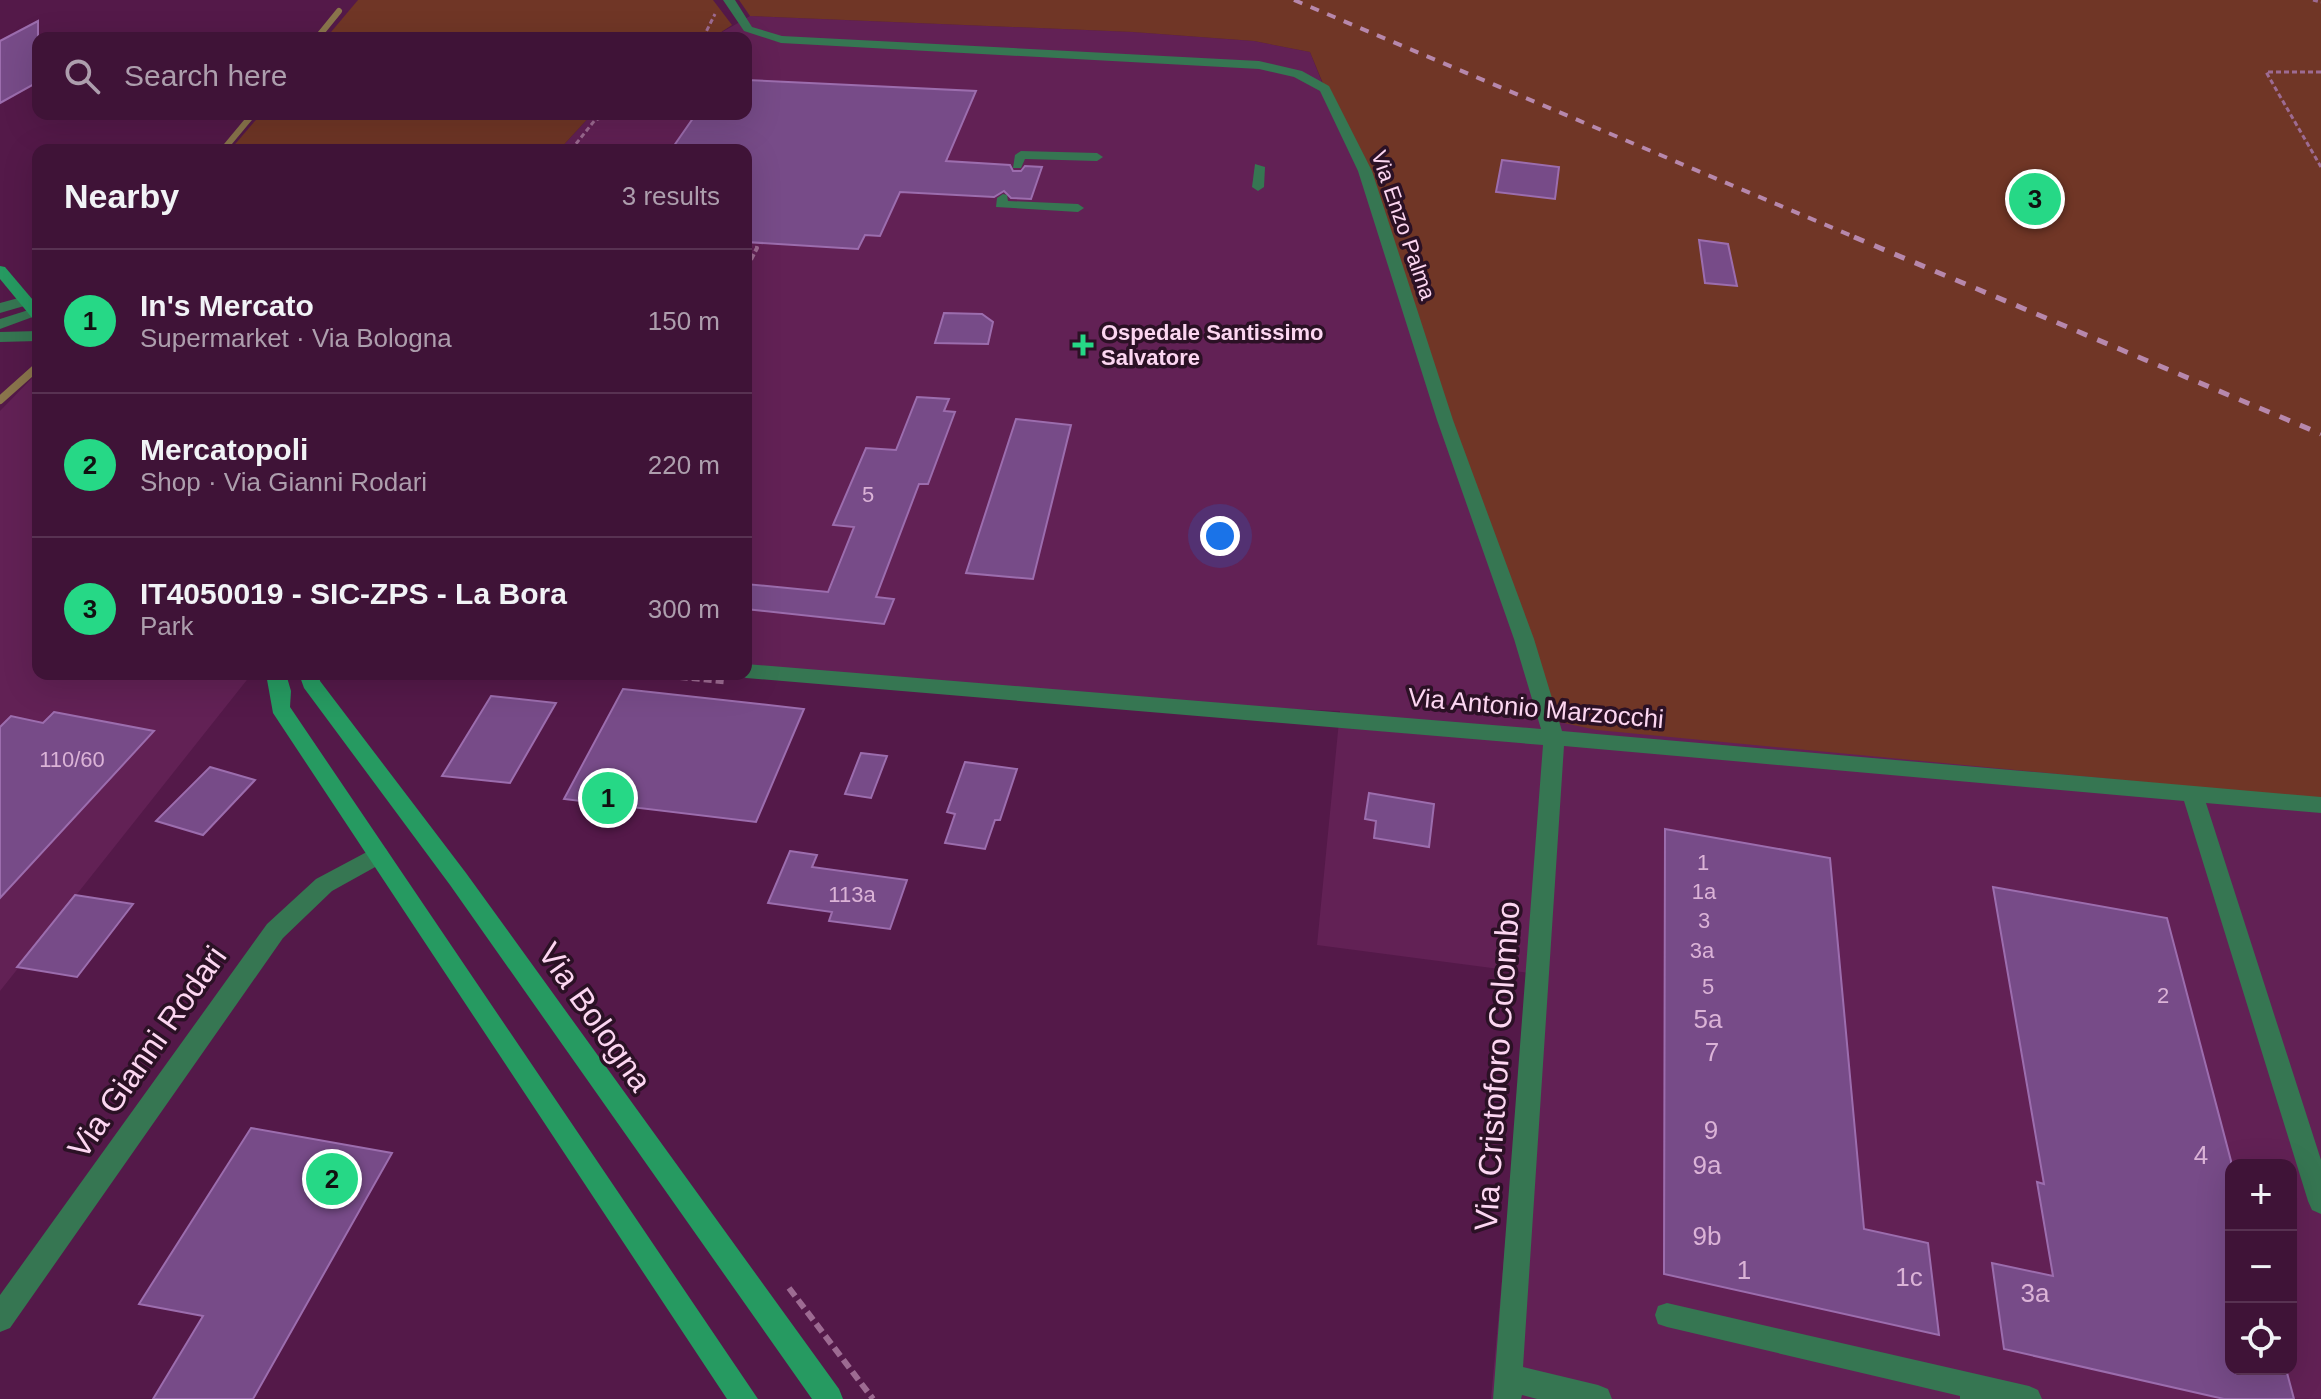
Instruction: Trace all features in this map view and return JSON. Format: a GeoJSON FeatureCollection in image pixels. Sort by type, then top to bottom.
{"type":"FeatureCollection","features":[{"type":"Feature","properties":{"kind":"main road"},"geometry":{"type":"LineString","coordinates":[[0,270],[32,308]]}},
{"type":"Feature","properties":{"kind":"main road"},"geometry":{"type":"LineString","coordinates":[[280,680],[280,708],[744,1399]]}},
{"type":"Feature","properties":{"kind":"main road","name":"Via Bologna"},"geometry":{"type":"LineString","coordinates":[[310,680],[458,879],[829,1399]]}},
{"type":"Feature","properties":{"kind":"street","name":"Via Enzo Palma"},"geometry":{"type":"LineString","coordinates":[[725,2],[748,29],[781,39],[1259,65],[1298,74],[1325,89],[1365,171],[1445,420],[1524,639],[1554,738]]}},
{"type":"Feature","properties":{"kind":"street"},"geometry":{"type":"LineString","coordinates":[[0,308],[32,309]]}},
{"type":"Feature","properties":{"kind":"street"},"geometry":{"type":"LineString","coordinates":[[0,324],[32,309]]}},
{"type":"Feature","properties":{"kind":"street"},"geometry":{"type":"LineString","coordinates":[[0,337],[32,336]]}},
{"type":"Feature","properties":{"kind":"street","name":"Via Antonio Marzocchi"},"geometry":{"type":"LineString","coordinates":[[752,671],[2321,805]]}},
{"type":"Feature","properties":{"kind":"street","name":"Via Cristoforo Colombo"},"geometry":{"type":"LineString","coordinates":[[1508,1389],[1554,738]]}},
{"type":"Feature","properties":{"kind":"street"},"geometry":{"type":"LineString","coordinates":[[2192,793],[2321,1201]]}},
{"type":"Feature","properties":{"kind":"street","name":"Via Gianni Rodari"},"geometry":{"type":"LineString","coordinates":[[0,1318],[275,931],[324,885],[378,855]]}},
{"type":"Feature","properties":{"kind":"street"},"geometry":{"type":"LineString","coordinates":[[1508,1389],[1598,1399]]}},
{"type":"Feature","properties":{"kind":"lane"},"geometry":{"type":"LineString","coordinates":[[1017,165],[1021,155],[1097,157]]}},
{"type":"Feature","properties":{"kind":"lane"},"geometry":{"type":"LineString","coordinates":[[1258,187],[1259,167]]}},
{"type":"Feature","properties":{"kind":"lane"},"geometry":{"type":"LineString","coordinates":[[1003,198],[1000,204],[1078,208]]}},
{"type":"Feature","properties":{"kind":"lane"},"geometry":{"type":"LineString","coordinates":[[1667,1315],[1972,1393],[2029,1399]]}},
{"type":"Feature","properties":{"kind":"path"},"geometry":{"type":"LineString","coordinates":[[2313,0],[2321,2]]}},
{"type":"Feature","properties":{"kind":"path"},"geometry":{"type":"LineString","coordinates":[[707,32],[725,2]]}},
{"type":"Feature","properties":{"kind":"path"},"geometry":{"type":"LineString","coordinates":[[2321,72],[2266,72],[2321,167]]}},
{"type":"Feature","properties":{"kind":"path"},"geometry":{"type":"LineString","coordinates":[[576,144],[595,120]]}},
{"type":"Feature","properties":{"kind":"shaded area"},"geometry":{"type":"Polygon","coordinates":[[[358,0],[713,0],[732,25],[721,32],[331,32],[358,0]]]}},
{"type":"Feature","properties":{"kind":"shaded area"},"geometry":{"type":"Polygon","coordinates":[[[739,0],[2321,0],[2321,799],[1597,730],[1545,719],[1391,249],[1310,52],[1254,41],[1133,32],[750,16],[739,0]]]}},
{"type":"Feature","properties":{"kind":"shaded area"},"geometry":{"type":"Polygon","coordinates":[[[750,16],[1133,32],[1254,41],[1310,52],[1325,90],[2321,797],[2321,1399],[1491,1399],[1530,973],[1317,945],[1340,711],[1039,698],[752,669],[752,144],[564,144],[586,120],[752,120],[752,32],[722,32],[750,16]]]}},
{"type":"Feature","properties":{"kind":"shaded area"},"geometry":{"type":"Polygon","coordinates":[[[256,120],[586,120],[564,144],[235,144],[256,120]]]}},
{"type":"Feature","properties":{"kind":"shaded area"},"geometry":{"type":"Polygon","coordinates":[[[32,378],[32,680],[247,680],[0,991],[0,411],[32,378]]]}},
{"type":"Feature","properties":{"kind":"building"},"geometry":{"type":"Polygon","coordinates":[[[38,21],[38,32],[32,32],[32,85],[0,103],[0,41],[38,21]]]}},
{"type":"Feature","properties":{"kind":"building"},"geometry":{"type":"Polygon","coordinates":[[[752,80],[976,91],[946,161],[1010,165],[1013,171],[1021,171],[1025,166],[1042,167],[1031,199],[1011,198],[1004,191],[994,197],[900,192],[880,236],[865,235],[858,249],[752,242],[752,144],[675,144],[692,120],[752,120],[752,80]]]}},
{"type":"Feature","properties":{"kind":"building"},"geometry":{"type":"Polygon","coordinates":[[[1502,160],[1559,167],[1555,199],[1496,192],[1502,160]]]}},
{"type":"Feature","properties":{"kind":"building"},"geometry":{"type":"Polygon","coordinates":[[[1699,240],[1728,244],[1737,286],[1705,283],[1699,240]]]}},
{"type":"Feature","properties":{"kind":"building"},"geometry":{"type":"Polygon","coordinates":[[[944,313],[982,314],[993,322],[988,344],[935,343],[944,313]]]}},
{"type":"Feature","properties":{"kind":"building"},"geometry":{"type":"Polygon","coordinates":[[[917,397],[949,399],[944,411],[955,412],[928,484],[919,484],[876,597],[894,599],[884,624],[752,610],[752,585],[828,592],[854,527],[833,525],[866,448],[896,450],[917,397]]]}},
{"type":"Feature","properties":{"kind":"building"},"geometry":{"type":"Polygon","coordinates":[[[1016,419],[1071,425],[1033,579],[966,573],[1016,419]]]}},
{"type":"Feature","properties":{"kind":"building"},"geometry":{"type":"Polygon","coordinates":[[[623,689],[804,709],[756,822],[564,799],[623,689]]]}},
{"type":"Feature","properties":{"kind":"building"},"geometry":{"type":"Polygon","coordinates":[[[491,696],[556,703],[510,783],[442,776],[491,696]]]}},
{"type":"Feature","properties":{"kind":"building"},"geometry":{"type":"Polygon","coordinates":[[[54,712],[154,731],[0,898],[0,727],[11,716],[43,723],[54,712]]]}},
{"type":"Feature","properties":{"kind":"building"},"geometry":{"type":"Polygon","coordinates":[[[861,753],[887,756],[871,798],[845,794],[861,753]]]}},
{"type":"Feature","properties":{"kind":"building"},"geometry":{"type":"Polygon","coordinates":[[[965,762],[1017,769],[1000,820],[995,820],[985,849],[945,843],[955,814],[947,812],[965,762]]]}},
{"type":"Feature","properties":{"kind":"building"},"geometry":{"type":"Polygon","coordinates":[[[210,767],[255,780],[203,835],[156,821],[210,767]]]}},
{"type":"Feature","properties":{"kind":"building"},"geometry":{"type":"Polygon","coordinates":[[[1369,793],[1434,804],[1429,847],[1374,838],[1376,821],[1365,819],[1369,793]]]}},
{"type":"Feature","properties":{"kind":"building"},"geometry":{"type":"Polygon","coordinates":[[[1665,829],[1830,858],[1864,1229],[1928,1243],[1939,1335],[1664,1274],[1665,829]]]}},
{"type":"Feature","properties":{"kind":"building"},"geometry":{"type":"Polygon","coordinates":[[[790,851],[817,855],[812,867],[907,880],[890,929],[829,921],[832,912],[768,903],[790,851]]]}},
{"type":"Feature","properties":{"kind":"building"},"geometry":{"type":"Polygon","coordinates":[[[1993,887],[2167,918],[2230,1159],[2225,1159],[2225,1375],[2288,1375],[2294,1399],[2224,1399],[2004,1349],[1992,1263],[2053,1276],[2037,1182],[2044,1184],[1993,887]]]}},
{"type":"Feature","properties":{"kind":"building"},"geometry":{"type":"Polygon","coordinates":[[[75,895],[133,904],[77,977],[17,967],[75,895]]]}},
{"type":"Feature","properties":{"kind":"building"},"geometry":{"type":"Polygon","coordinates":[[[251,1128],[392,1153],[253,1399],[153,1399],[203,1316],[139,1304],[251,1128]]]}},
{"type":"Feature","properties":{"kind":"waterway"},"geometry":{"type":"LineString","coordinates":[[322,32],[339,11]]}},
{"type":"Feature","properties":{"kind":"waterway"},"geometry":{"type":"LineString","coordinates":[[228,144],[248,120]]}},
{"type":"Feature","properties":{"kind":"waterway"},"geometry":{"type":"LineString","coordinates":[[0,400],[32,372]]}},
{"type":"Feature","properties":{"kind":"railway"},"geometry":{"type":"LineString","coordinates":[[1294,0],[1859,239]]}},
{"type":"Feature","properties":{"kind":"railway"},"geometry":{"type":"LineString","coordinates":[[1854,237],[2321,434]]}},
{"type":"Feature","properties":{"kind":"place","name":"IT4050019 - SIC-ZPS - La Bora"},"geometry":{"type":"Point","coordinates":[2035,199]}},
{"type":"Feature","properties":{"kind":"place","name":"Ospedale Santissimo Salvatore"},"geometry":{"type":"Point","coordinates":[1083,345]}},
{"type":"Feature","properties":{"kind":"place","name":"In's Mercato"},"geometry":{"type":"Point","coordinates":[608,798]}},
{"type":"Feature","properties":{"kind":"place","name":"Mercatopoli"},"geometry":{"type":"Point","coordinates":[332,1179]}}]}
